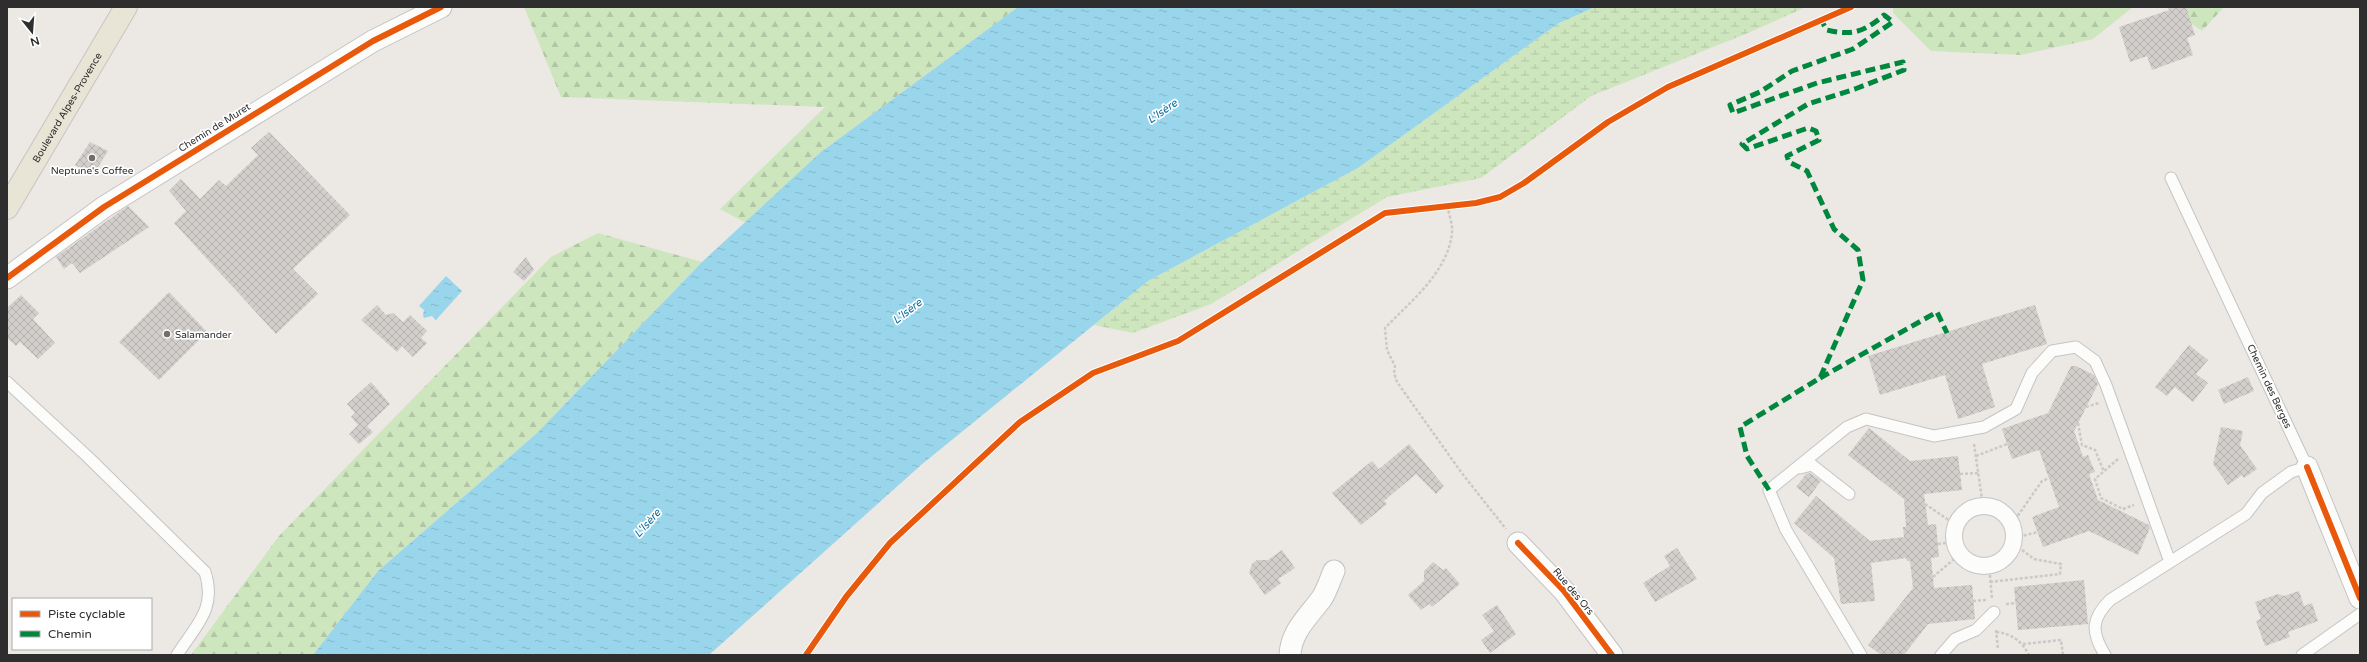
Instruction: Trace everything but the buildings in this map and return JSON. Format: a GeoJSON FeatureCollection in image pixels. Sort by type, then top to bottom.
{"type":"FeatureCollection","features":[{"type":"Feature","properties":{"kind":"main road","name":"Boulevard Alpes-Provence"},"geometry":{"type":"LineString","coordinates":[[7,208],[126,7]]}},
{"type":"Feature","properties":{"kind":"street","name":"Chemin de Muret"},"geometry":{"type":"LineString","coordinates":[[7,278],[104,206],[373,41],[441,7]]}},
{"type":"Feature","properties":{"kind":"street","name":"Chemin des Berges"},"geometry":{"type":"LineString","coordinates":[[2307,468],[2360,598]]}},
{"type":"Feature","properties":{"kind":"street"},"geometry":{"type":"LineString","coordinates":[[1984,506],[2000,510],[2013,535],[2007,555],[1993,565],[1976,565],[1968,562],[1957,548],[1956,525],[1967,511],[1984,506]]}},
{"type":"Feature","properties":{"kind":"street","name":"Rue des Ors"},"geometry":{"type":"LineString","coordinates":[[1518,543],[1564,591],[1612,655]]}},
{"type":"Feature","properties":{"kind":"street"},"geometry":{"type":"LineString","coordinates":[[1290,655],[1290,646],[1299,627],[1323,596],[1334,571]]}},
{"type":"Feature","properties":{"kind":"lane","name":"Chemin des Berges"},"geometry":{"type":"LineString","coordinates":[[2171,178],[2307,468]]}},
{"type":"Feature","properties":{"kind":"lane"},"geometry":{"type":"LineString","coordinates":[[1861,655],[1786,530],[1769,490],[1798,469],[1847,427],[1866,419],[1934,436],[1984,427],[2016,409],[2032,373],[2052,351],[2076,347],[2095,361],[2170,562]]}},
{"type":"Feature","properties":{"kind":"lane"},"geometry":{"type":"LineString","coordinates":[[7,382],[88,457],[205,572],[210,586],[209,602],[177,655]]}},
{"type":"Feature","properties":{"kind":"lane"},"geometry":{"type":"LineString","coordinates":[[1798,469],[1812,465],[1849,494]]}},
{"type":"Feature","properties":{"kind":"lane"},"geometry":{"type":"LineString","coordinates":[[2105,655],[2097,642],[2095,627],[2098,612],[2110,600],[2246,514],[2262,493],[2291,472],[2307,468]]}},
{"type":"Feature","properties":{"kind":"lane"},"geometry":{"type":"LineString","coordinates":[[1941,655],[1955,639],[1976,630],[1994,612]]}},
{"type":"Feature","properties":{"kind":"lane"},"geometry":{"type":"LineString","coordinates":[[2302,655],[2360,614]]}},
{"type":"Feature","properties":{"kind":"path"},"geometry":{"type":"LineString","coordinates":[[1440,207],[1454,205]]}},
{"type":"Feature","properties":{"kind":"path"},"geometry":{"type":"LineString","coordinates":[[1448,206],[1452,233],[1443,262],[1425,286],[1386,328],[1387,350],[1395,366],[1394,373],[1398,382],[1461,472],[1518,543]]}},
{"type":"Feature","properties":{"kind":"path"},"geometry":{"type":"LineString","coordinates":[[2078,423],[2082,445],[2096,450],[2104,472]]}},
{"type":"Feature","properties":{"kind":"path"},"geometry":{"type":"LineString","coordinates":[[1973,429],[1978,473],[1984,506]]}},
{"type":"Feature","properties":{"kind":"path"},"geometry":{"type":"LineString","coordinates":[[1976,456],[2007,444]]}},
{"type":"Feature","properties":{"kind":"path"},"geometry":{"type":"LineString","coordinates":[[2129,450],[2095,480],[2101,498],[2123,509],[2147,501]]}},
{"type":"Feature","properties":{"kind":"path"},"geometry":{"type":"LineString","coordinates":[[2013,535],[2042,481],[2062,472]]}},
{"type":"Feature","properties":{"kind":"path"},"geometry":{"type":"LineString","coordinates":[[1960,474],[1978,473]]}},
{"type":"Feature","properties":{"kind":"path"},"geometry":{"type":"LineString","coordinates":[[1925,504],[1956,525]]}},
{"type":"Feature","properties":{"kind":"path"},"geometry":{"type":"LineString","coordinates":[[2013,535],[2038,532]]}},
{"type":"Feature","properties":{"kind":"path"},"geometry":{"type":"LineString","coordinates":[[1990,582],[2060,574],[2061,564],[2034,559],[2013,535]]}},
{"type":"Feature","properties":{"kind":"path"},"geometry":{"type":"LineString","coordinates":[[1933,577],[1957,548],[1938,544]]}},
{"type":"Feature","properties":{"kind":"path"},"geometry":{"type":"LineString","coordinates":[[1996,632],[2010,634],[2023,644],[2029,655]]}},
{"type":"Feature","properties":{"kind":"path"},"geometry":{"type":"LineString","coordinates":[[2023,644],[2061,640],[2063,655]]}},
{"type":"Feature","properties":{"kind":"green space"},"geometry":{"type":"Polygon","coordinates":[[[524,7],[1018,7],[821,152],[746,223],[720,209],[825,107],[561,97],[524,7]]]}},
{"type":"Feature","properties":{"kind":"green space"},"geometry":{"type":"Polygon","coordinates":[[[1595,7],[1806,7],[1748,33],[1591,96],[1481,178],[1387,197],[1211,304],[1133,333],[1094,325],[1148,281],[1358,168],[1559,23],[1595,7]]]}},
{"type":"Feature","properties":{"kind":"green space"},"geometry":{"type":"Polygon","coordinates":[[[1893,7],[2133,7],[2093,39],[2021,55],[1931,51],[1893,13],[1893,7]]]}},
{"type":"Feature","properties":{"kind":"green space"},"geometry":{"type":"Polygon","coordinates":[[[2167,7],[2224,7],[2202,31],[2167,7]]]}},
{"type":"Feature","properties":{"kind":"green space"},"geometry":{"type":"Polygon","coordinates":[[[598,233],[702,262],[537,433],[378,571],[313,655],[191,655],[279,536],[551,257],[598,233]]]}},
{"type":"Feature","properties":{"kind":"water","name":"L'Isère"},"geometry":{"type":"Polygon","coordinates":[[[1018,7],[1595,7],[1559,23],[1358,168],[1148,281],[921,465],[709,655],[313,655],[378,571],[537,433],[702,262],[821,152],[1018,7]]]}},
{"type":"Feature","properties":{"kind":"water"},"geometry":{"type":"Polygon","coordinates":[[[446,276],[462,291],[436,320],[432,316],[424,318],[424,310],[419,306],[446,276]]]}},
{"type":"Feature","properties":{"kind":"marked path"},"geometry":{"type":"LineString","coordinates":[[1769,490],[1747,456],[1740,427],[1820,378],[1863,280],[1858,250],[1834,229],[1807,171],[1789,162],[1787,156],[1819,140],[1816,131],[1808,128],[1747,149],[1742,144],[1808,104],[1855,89],[1904,70],[1903,62],[1817,83],[1733,113],[1730,105],[1760,92],[1792,71],[1853,49],[1893,22],[1884,15],[1864,29],[1844,33],[1827,30],[1821,20]]}},
{"type":"Feature","properties":{"kind":"marked path"},"geometry":{"type":"LineString","coordinates":[[1820,378],[1937,312],[1947,333]]}},
{"type":"Feature","properties":{"kind":"cycle path"},"geometry":{"type":"LineString","coordinates":[[7,278],[104,207],[373,41],[441,7]]}},
{"type":"Feature","properties":{"kind":"cycle path"},"geometry":{"type":"LineString","coordinates":[[806,655],[846,597],[890,543],[1020,422],[1093,373],[1178,341],[1385,213],[1476,203],[1500,197],[1524,183],[1608,122],[1668,87],[1851,7]]}},
{"type":"Feature","properties":{"kind":"cycle path"},"geometry":{"type":"LineString","coordinates":[[2307,467],[2360,598]]}},
{"type":"Feature","properties":{"kind":"cycle path"},"geometry":{"type":"LineString","coordinates":[[1518,543],[1564,591],[1612,655]]}},
{"type":"Feature","properties":{"kind":"place","name":"Neptune's Coffee"},"geometry":{"type":"Point","coordinates":[92,158]}},
{"type":"Feature","properties":{"kind":"place","name":"Salamander"},"geometry":{"type":"Point","coordinates":[167,334]}}]}
